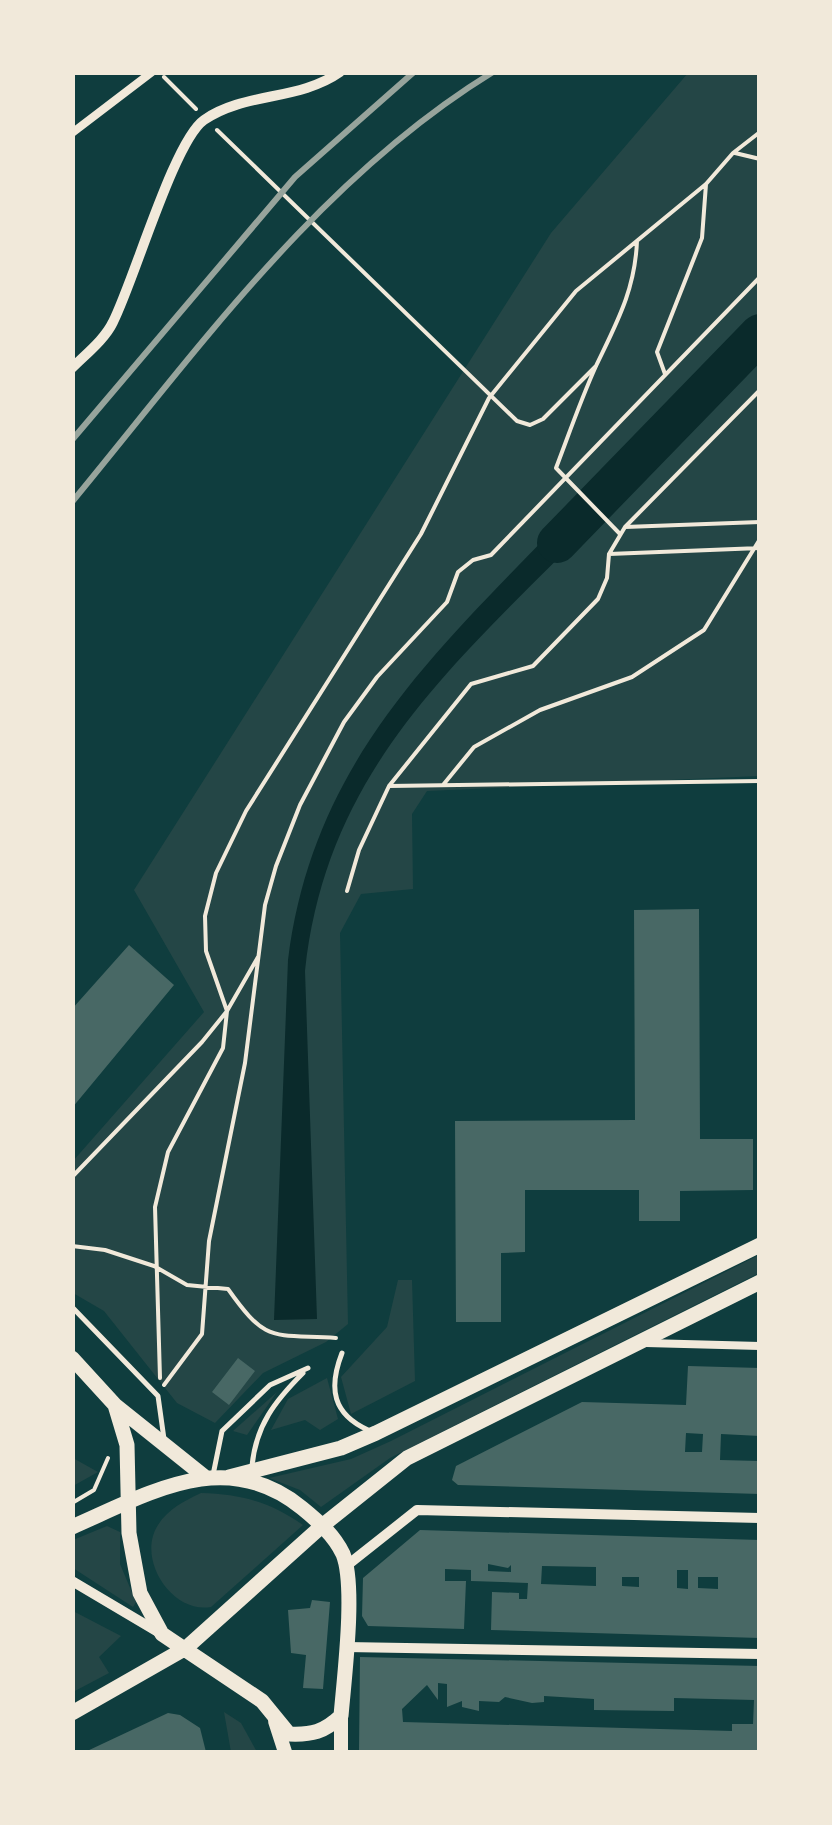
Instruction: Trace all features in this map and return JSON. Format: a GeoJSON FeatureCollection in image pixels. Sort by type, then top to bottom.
{"type":"FeatureCollection","features":[{"type":"Feature","properties":{"kind":"main road"},"geometry":{"type":"LineString","coordinates":[[72,1527],[127,1504],[216,1477],[253,1476],[341,1448],[760,1245]]}},
{"type":"Feature","properties":{"kind":"main road"},"geometry":{"type":"LineString","coordinates":[[72,1713],[186,1648],[323,1526],[407,1458],[760,1282]]}},
{"type":"Feature","properties":{"kind":"main road"},"geometry":{"type":"LineString","coordinates":[[72,1358],[115,1405],[216,1477]]}},
{"type":"Feature","properties":{"kind":"main road"},"geometry":{"type":"LineString","coordinates":[[115,1405],[127,1445],[132,1564],[140,1593],[162,1634],[262,1701],[289,1734],[309,1735],[326,1730],[341,1716],[346,1567],[343,1555],[323,1526],[280,1490],[253,1476]]}},
{"type":"Feature","properties":{"kind":"street"},"geometry":{"type":"LineString","coordinates":[[72,133],[155,72]]}},
{"type":"Feature","properties":{"kind":"street"},"geometry":{"type":"LineString","coordinates":[[72,368],[111,327],[176,165],[200,122],[246,104],[312,89],[340,72]]}},
{"type":"Feature","properties":{"kind":"street"},"geometry":{"type":"LineString","coordinates":[[642,1343],[760,1346]]}},
{"type":"Feature","properties":{"kind":"street"},"geometry":{"type":"LineString","coordinates":[[346,1567],[417,1510],[760,1518]]}},
{"type":"Feature","properties":{"kind":"street"},"geometry":{"type":"LineString","coordinates":[[72,1582],[162,1634]]}},
{"type":"Feature","properties":{"kind":"street"},"geometry":{"type":"LineString","coordinates":[[346,1646],[760,1654]]}},
{"type":"Feature","properties":{"kind":"street"},"geometry":{"type":"LineString","coordinates":[[341,1716],[341,1752]]}},
{"type":"Feature","properties":{"kind":"street"},"geometry":{"type":"LineString","coordinates":[[275,1721],[285,1752]]}},
{"type":"Feature","properties":{"kind":"lane"},"geometry":{"type":"LineString","coordinates":[[72,1307],[158,1396],[165,1442]]}},
{"type":"Feature","properties":{"kind":"lane"},"geometry":{"type":"LineString","coordinates":[[342,1353],[334,1372],[336,1406],[348,1421],[376,1433]]}},
{"type":"Feature","properties":{"kind":"lane"},"geometry":{"type":"LineString","coordinates":[[216,1477],[222,1432],[270,1386],[308,1368],[274,1402],[255,1438],[253,1476]]}},
{"type":"Feature","properties":{"kind":"path"},"geometry":{"type":"LineString","coordinates":[[155,72],[200,113]]}},
{"type":"Feature","properties":{"kind":"path"},"geometry":{"type":"LineString","coordinates":[[214,126],[506,410],[530,424],[542,419],[596,366]]}},
{"type":"Feature","properties":{"kind":"path"},"geometry":{"type":"LineString","coordinates":[[760,132],[733,153],[706,184],[576,291],[489,398],[420,534],[246,812],[216,873],[204,916],[206,952],[227,1011],[215,1068],[168,1152],[155,1207],[161,1390],[202,1334],[209,1242],[246,1062],[265,905],[276,866],[307,791],[344,722],[377,677],[447,602],[458,572],[491,555],[760,277]]}},
{"type":"Feature","properties":{"kind":"path"},"geometry":{"type":"LineString","coordinates":[[733,153],[760,159]]}},
{"type":"Feature","properties":{"kind":"path"},"geometry":{"type":"LineString","coordinates":[[665,374],[657,352],[702,238],[706,184]]}},
{"type":"Feature","properties":{"kind":"path"},"geometry":{"type":"LineString","coordinates":[[620,534],[556,468],[596,366],[624,314],[636,275],[637,240]]}},
{"type":"Feature","properties":{"kind":"path"},"geometry":{"type":"LineString","coordinates":[[347,892],[359,850],[388,786],[470,684],[533,666],[598,599],[608,554],[625,527],[759,391]]}},
{"type":"Feature","properties":{"kind":"path"},"geometry":{"type":"LineString","coordinates":[[625,527],[760,522]]}},
{"type":"Feature","properties":{"kind":"path"},"geometry":{"type":"LineString","coordinates":[[442,785],[474,748],[540,710],[632,677],[704,630],[760,539]]}},
{"type":"Feature","properties":{"kind":"path"},"geometry":{"type":"LineString","coordinates":[[608,554],[757,547]]}},
{"type":"Feature","properties":{"kind":"path"},"geometry":{"type":"LineString","coordinates":[[388,786],[760,780]]}},
{"type":"Feature","properties":{"kind":"path"},"geometry":{"type":"LineString","coordinates":[[72,1177],[227,1011],[260,952]]}},
{"type":"Feature","properties":{"kind":"path"},"geometry":{"type":"LineString","coordinates":[[72,1246],[105,1250],[154,1266],[186,1285],[228,1289],[255,1326],[272,1334],[336,1338]]}},
{"type":"Feature","properties":{"kind":"path"},"geometry":{"type":"LineString","coordinates":[[72,1503],[94,1490],[107,1458],[127,1445]]}},
{"type":"Feature","properties":{"kind":"shaded area"},"geometry":{"type":"Polygon","coordinates":[[[688,73],[759,73],[759,776],[427,791],[412,814],[413,889],[361,894],[340,933],[348,1324],[326,1342],[263,1373],[215,1423],[177,1403],[104,1311],[73,1293],[73,1161],[204,1012],[134,890],[551,233],[688,73]]]}},
{"type":"Feature","properties":{"kind":"shaded area"},"geometry":{"type":"Polygon","coordinates":[[[581,501],[598,518],[451,668],[409,719],[372,774],[341,833],[318,898],[305,971],[317,1319],[274,1320],[288,960],[302,887],[326,821],[356,762],[393,706],[435,654],[581,501]]]}},
{"type":"Feature","properties":{"kind":"shaded area"},"geometry":{"type":"Polygon","coordinates":[[[759,1255],[759,1273],[390,1458],[321,1507],[300,1490],[269,1478],[351,1459],[391,1441],[759,1255]]]}},
{"type":"Feature","properties":{"kind":"shaded area"},"geometry":{"type":"Polygon","coordinates":[[[398,1280],[412,1280],[415,1381],[351,1414],[341,1377],[387,1327],[398,1280]]]}},
{"type":"Feature","properties":{"kind":"shaded area"},"geometry":{"type":"Polygon","coordinates":[[[327,1378],[338,1419],[320,1430],[305,1420],[271,1430],[288,1399],[327,1378]]]}},
{"type":"Feature","properties":{"kind":"shaded area"},"geometry":{"type":"Polygon","coordinates":[[[277,1392],[247,1435],[233,1431],[277,1392]]]}},
{"type":"Feature","properties":{"kind":"shaded area"},"geometry":{"type":"Polygon","coordinates":[[[73,1458],[98,1472],[73,1486],[73,1458]]]}},
{"type":"Feature","properties":{"kind":"shaded area"},"geometry":{"type":"Polygon","coordinates":[[[201,1493],[255,1501],[303,1525],[211,1607],[197,1607],[171,1593],[155,1568],[152,1553],[152,1539],[162,1519],[201,1493]]]}},
{"type":"Feature","properties":{"kind":"shaded area"},"geometry":{"type":"Polygon","coordinates":[[[107,1526],[120,1532],[120,1564],[136,1602],[133,1607],[73,1568],[73,1540],[107,1526]]]}},
{"type":"Feature","properties":{"kind":"shaded area"},"geometry":{"type":"Polygon","coordinates":[[[73,1611],[121,1636],[99,1657],[109,1673],[73,1692],[73,1611]]]}},
{"type":"Feature","properties":{"kind":"shaded area"},"geometry":{"type":"Polygon","coordinates":[[[224,1712],[241,1723],[257,1752],[231,1752],[224,1712]]]}},
{"type":"Feature","properties":{"kind":"building"},"geometry":{"type":"Polygon","coordinates":[[[699,909],[700,1139],[753,1139],[753,1190],[680,1191],[680,1221],[639,1221],[639,1190],[525,1190],[525,1252],[501,1253],[501,1322],[456,1322],[455,1121],[635,1120],[634,910],[699,909]]]}},
{"type":"Feature","properties":{"kind":"building"},"geometry":{"type":"Polygon","coordinates":[[[129,945],[174,985],[72,1108],[72,1009],[129,945]]]}},
{"type":"Feature","properties":{"kind":"building"},"geometry":{"type":"Polygon","coordinates":[[[238,1358],[255,1371],[229,1405],[212,1392],[238,1358]]]}},
{"type":"Feature","properties":{"kind":"building"},"geometry":{"type":"Polygon","coordinates":[[[688,1366],[760,1368],[760,1436],[721,1434],[720,1460],[760,1461],[760,1494],[458,1485],[452,1480],[456,1466],[582,1402],[686,1405],[688,1366]],[[686,1433],[685,1452],[702,1452],[703,1434],[686,1433]]]}},
{"type":"Feature","properties":{"kind":"building"},"geometry":{"type":"Polygon","coordinates":[[[420,1530],[760,1540],[760,1638],[491,1630],[492,1592],[519,1593],[519,1599],[527,1599],[528,1583],[471,1581],[471,1570],[445,1569],[445,1581],[466,1581],[464,1629],[368,1626],[362,1616],[363,1578],[420,1530]],[[488,1564],[488,1571],[511,1572],[511,1565],[508,1568],[488,1564]],[[542,1566],[541,1584],[596,1586],[596,1567],[542,1566]],[[677,1570],[677,1588],[688,1589],[688,1570],[677,1570]],[[622,1577],[622,1586],[639,1587],[639,1577],[622,1577]],[[698,1577],[698,1588],[718,1589],[718,1577],[698,1577]]]}},
{"type":"Feature","properties":{"kind":"building"},"geometry":{"type":"Polygon","coordinates":[[[312,1600],[330,1602],[323,1689],[303,1688],[306,1655],[291,1653],[288,1610],[310,1608],[312,1600]]]}},
{"type":"Feature","properties":{"kind":"building"},"geometry":{"type":"Polygon","coordinates":[[[360,1657],[760,1666],[760,1752],[359,1752],[360,1657]],[[438,1683],[438,1700],[427,1685],[402,1709],[403,1722],[732,1731],[732,1724],[753,1724],[754,1700],[674,1698],[674,1711],[594,1710],[594,1699],[544,1696],[544,1702],[532,1703],[505,1697],[499,1702],[479,1701],[479,1711],[462,1707],[462,1701],[447,1707],[447,1684],[438,1683]]]}},
{"type":"Feature","properties":{"kind":"building"},"geometry":{"type":"Polygon","coordinates":[[[168,1713],[180,1715],[200,1728],[206,1752],[85,1752],[168,1713]]]}},
{"type":"Feature","properties":{"kind":"waterway"},"geometry":{"type":"LineString","coordinates":[[557,543],[760,334]]}},
{"type":"Feature","properties":{"kind":"railway"},"geometry":{"type":"LineString","coordinates":[[72,440],[295,177],[414,72]]}},
{"type":"Feature","properties":{"kind":"railway"},"geometry":{"type":"LineString","coordinates":[[72,502],[215,326],[317,214],[430,115],[493,72]]}}]}
